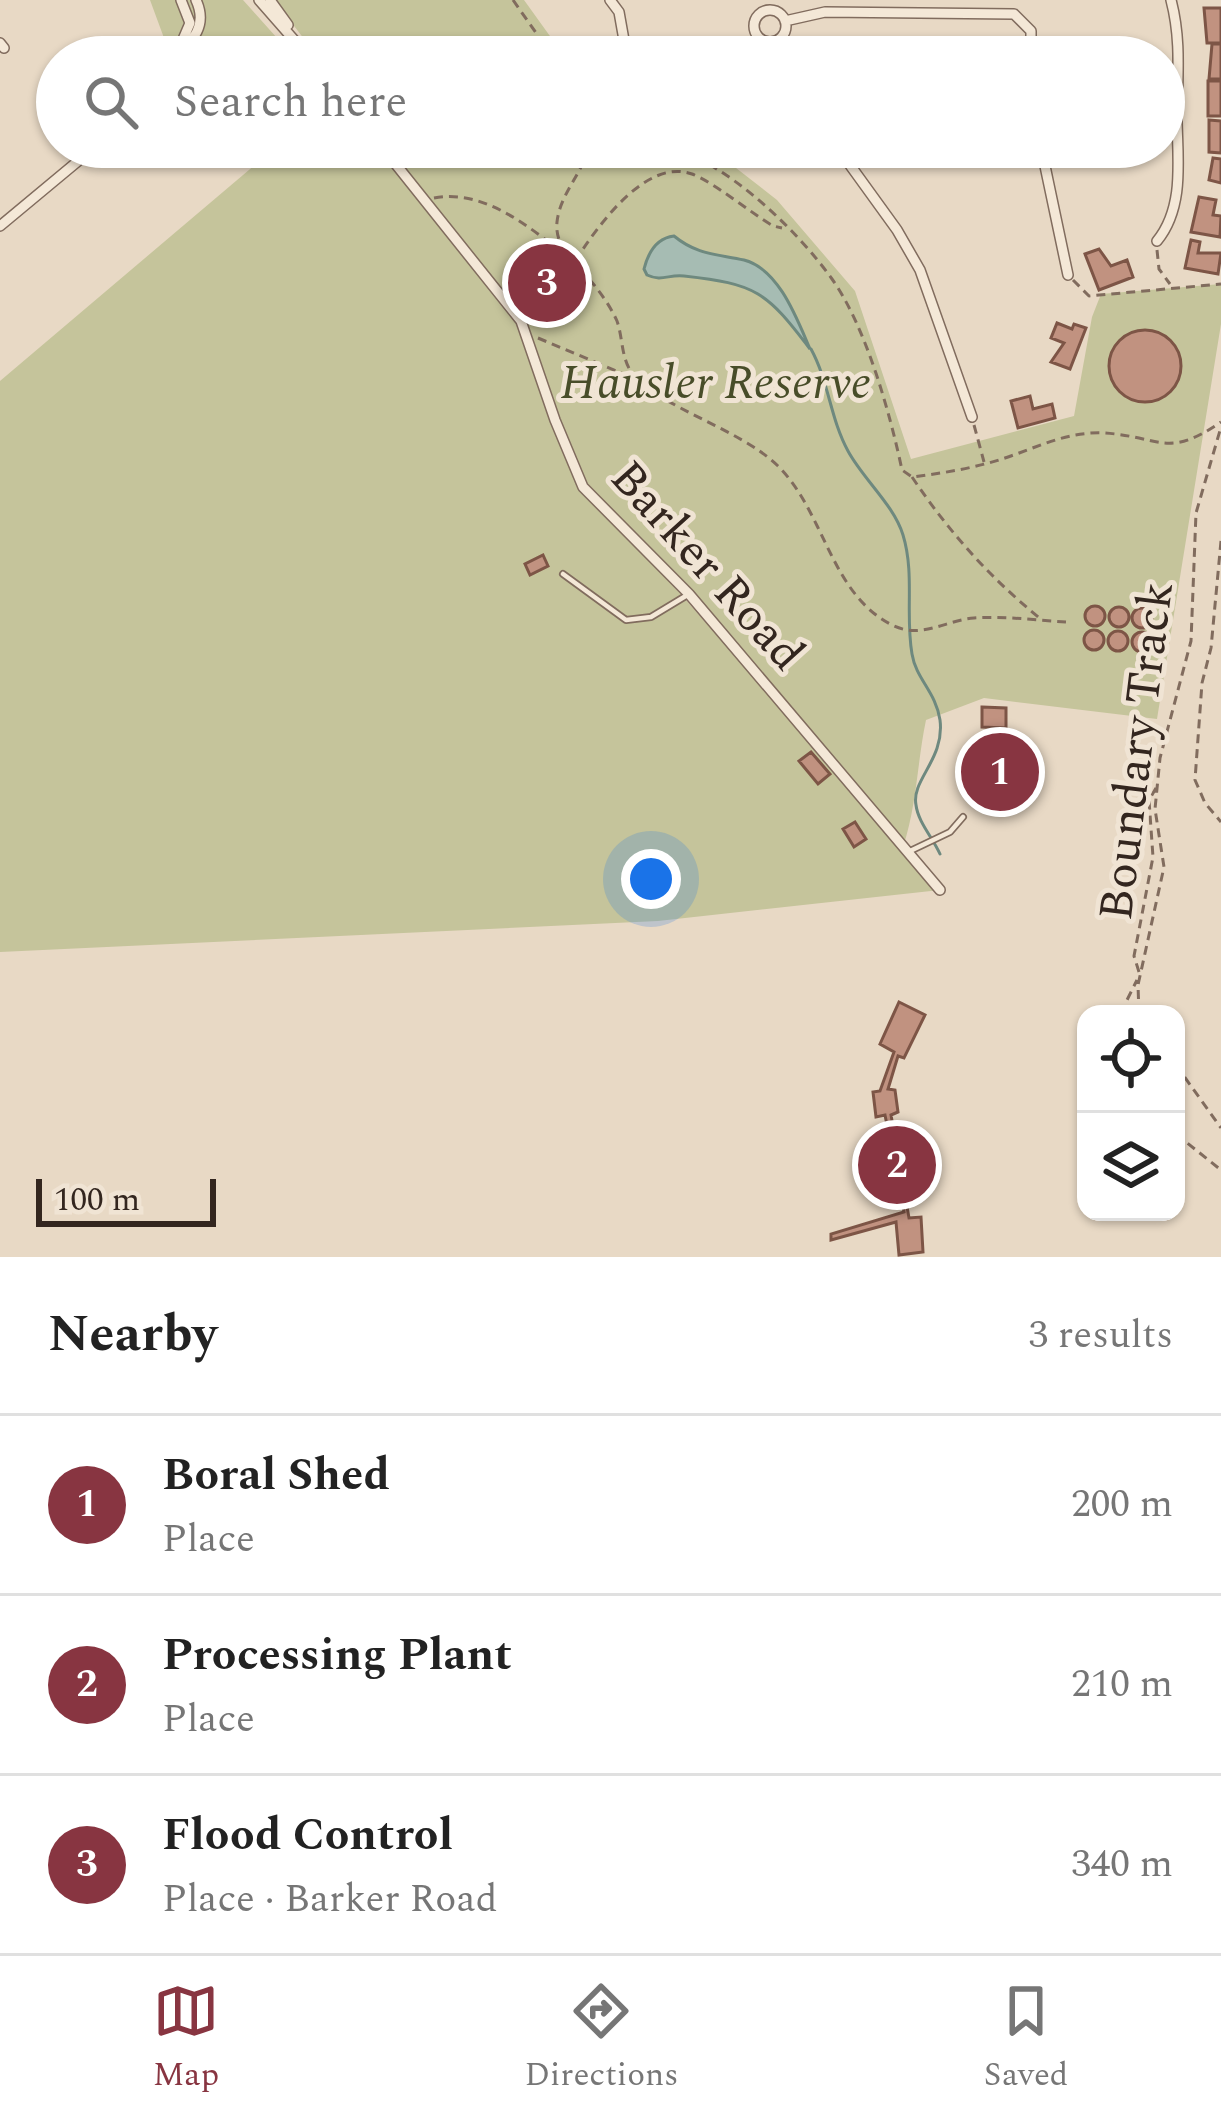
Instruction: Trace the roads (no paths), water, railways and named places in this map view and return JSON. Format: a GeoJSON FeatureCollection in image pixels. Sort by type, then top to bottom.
{"type":"FeatureCollection","features":[{"type":"Feature","properties":{"kind":"street"},"geometry":{"type":"LineString","coordinates":[[182,0],[190,22],[184,36]]}},
{"type":"Feature","properties":{"kind":"street"},"geometry":{"type":"LineString","coordinates":[[195,36],[202,19],[196,0]]}},
{"type":"Feature","properties":{"kind":"street"},"geometry":{"type":"LineString","coordinates":[[259,0],[291,36]]}},
{"type":"Feature","properties":{"kind":"street"},"geometry":{"type":"LineString","coordinates":[[270,0],[295,36]]}},
{"type":"Feature","properties":{"kind":"street"},"geometry":{"type":"LineString","coordinates":[[610,0],[619,12],[623,36]]}},
{"type":"Feature","properties":{"kind":"street"},"geometry":{"type":"LineString","coordinates":[[1171,0],[1179,36]]}},
{"type":"Feature","properties":{"kind":"street"},"geometry":{"type":"LineString","coordinates":[[758,36],[754,21],[762,5],[785,21],[783,36]]}},
{"type":"Feature","properties":{"kind":"street"},"geometry":{"type":"LineString","coordinates":[[785,21],[802,14],[902,5],[1014,14],[1030,36]]}},
{"type":"Feature","properties":{"kind":"street"},"geometry":{"type":"LineString","coordinates":[[0,226],[70,168]]}},
{"type":"Feature","properties":{"kind":"street","name":"Barker Road"},"geometry":{"type":"LineString","coordinates":[[400,168],[507,300],[525,333],[583,487],[689,594],[940,890]]}},
{"type":"Feature","properties":{"kind":"street"},"geometry":{"type":"LineString","coordinates":[[851,168],[920,270],[972,417]]}},
{"type":"Feature","properties":{"kind":"street"},"geometry":{"type":"LineString","coordinates":[[1045,168],[1068,274]]}},
{"type":"Feature","properties":{"kind":"street"},"geometry":{"type":"LineString","coordinates":[[1157,241],[1166,230],[1177,194],[1179,168]]}},
{"type":"Feature","properties":{"kind":"lane"},"geometry":{"type":"LineString","coordinates":[[563,574],[626,620],[652,616],[689,594]]}},
{"type":"Feature","properties":{"kind":"lane"},"geometry":{"type":"LineString","coordinates":[[908,852],[944,835],[963,817]]}},
{"type":"Feature","properties":{"kind":"waterway"},"geometry":{"type":"LineString","coordinates":[[811,349],[848,451],[893,513],[903,535],[912,654],[940,720],[938,746],[918,787],[916,805],[940,854]]}},
{"type":"Feature","properties":{"kind":"place","name":"Flood Control"},"geometry":{"type":"Point","coordinates":[547,283]}},
{"type":"Feature","properties":{"kind":"place","name":"Boral Shed"},"geometry":{"type":"Point","coordinates":[1000,772]}},
{"type":"Feature","properties":{"kind":"place","name":"Processing Plant"},"geometry":{"type":"Point","coordinates":[897,1165]}},
{"type":"Feature","properties":{"kind":"park label","name":"Hausler Reserve"},"geometry":{"type":"Point","coordinates":[716,383]}}]}
